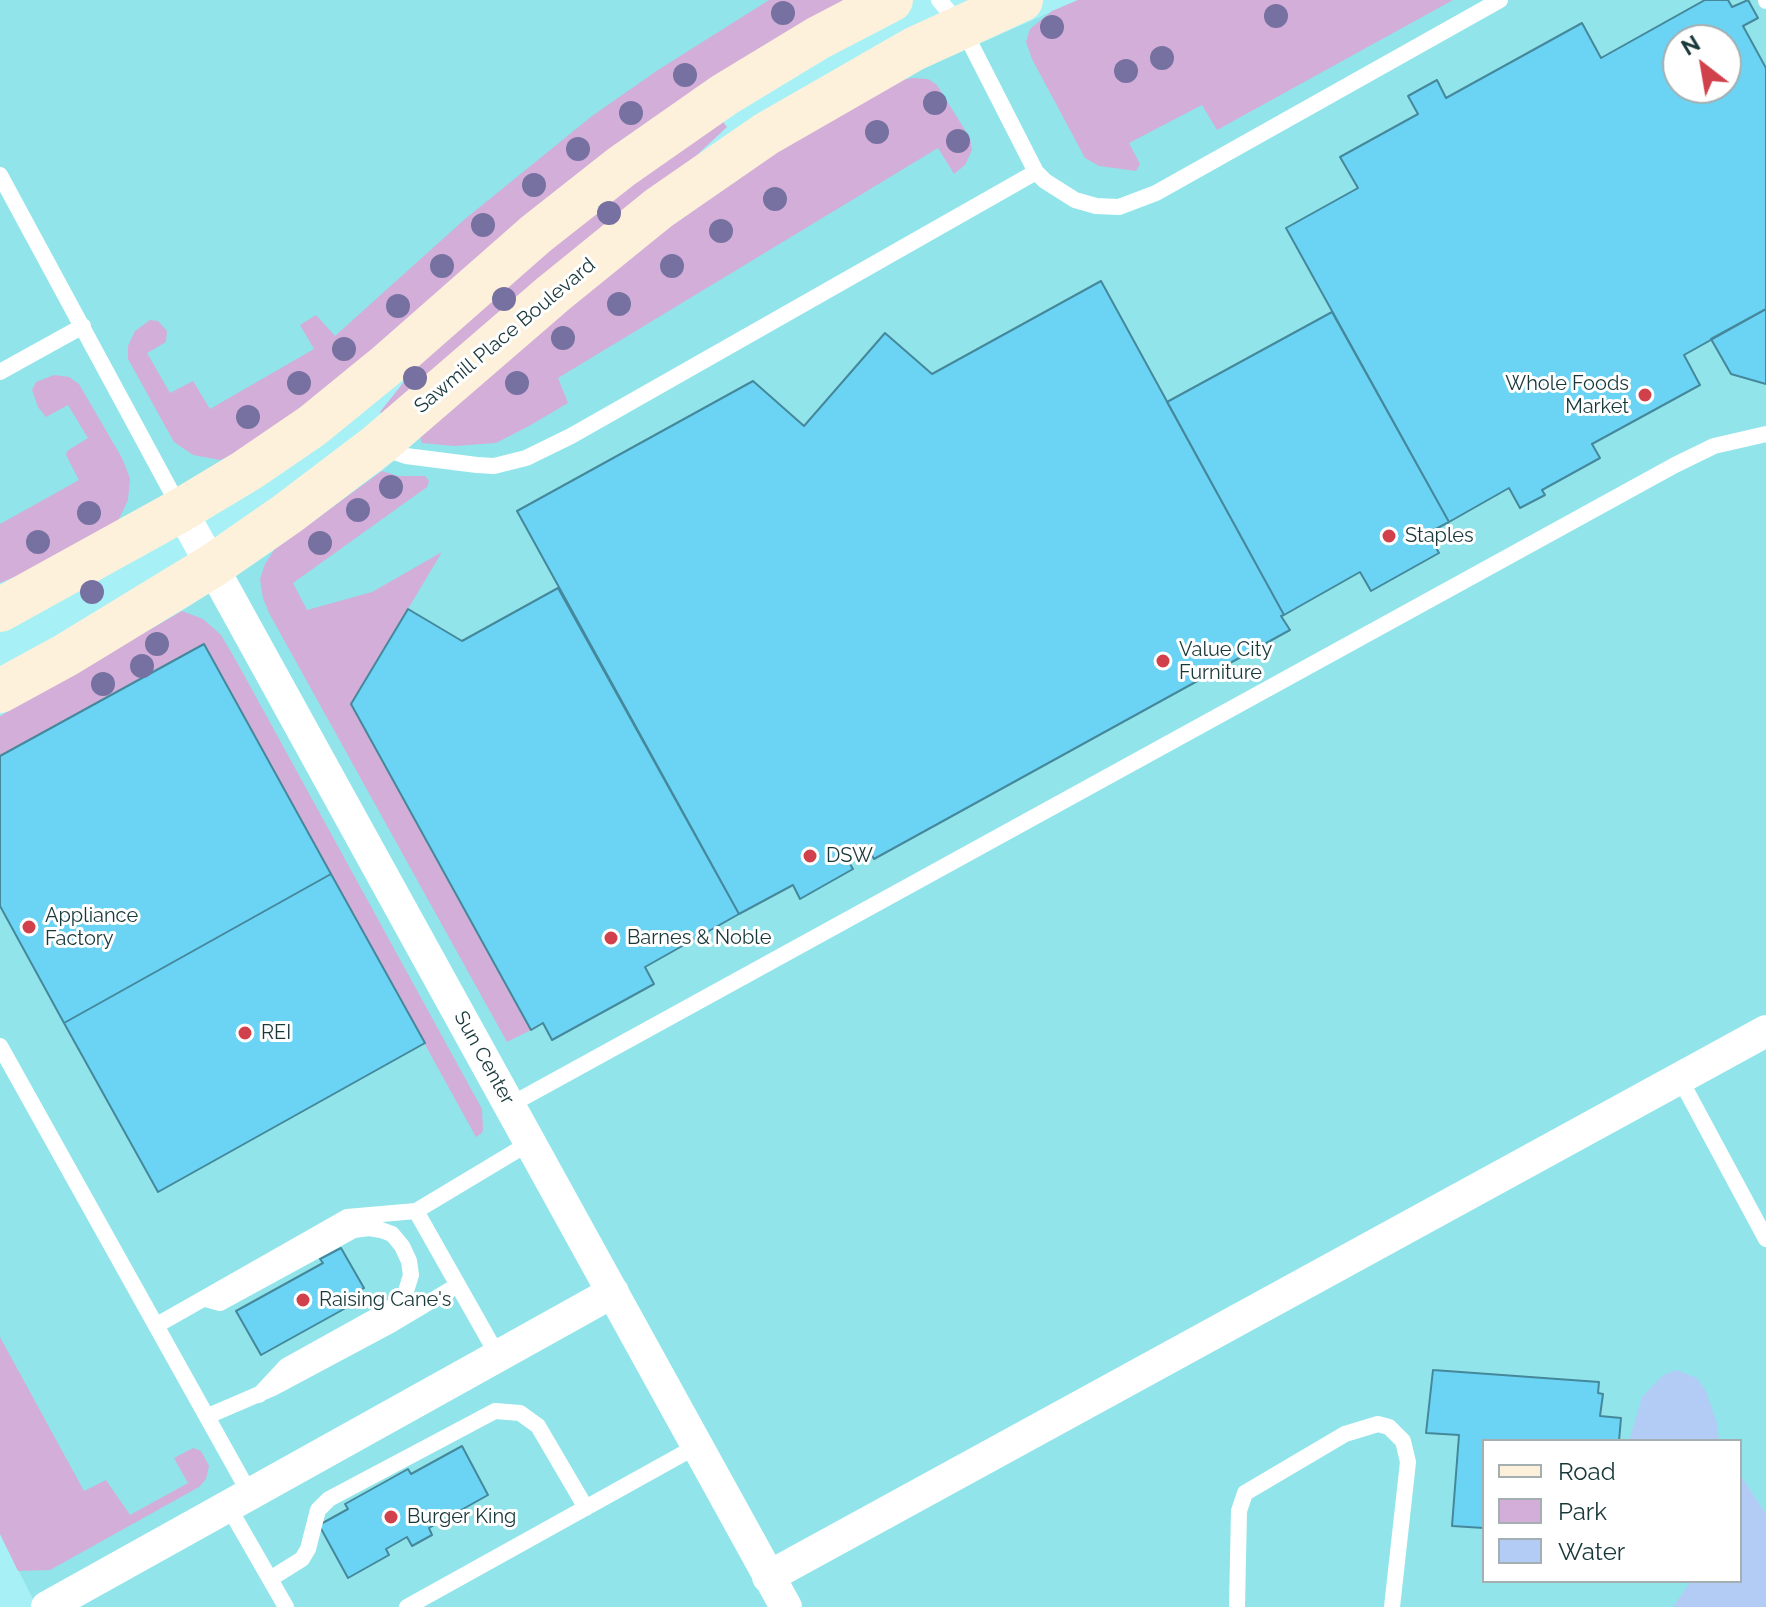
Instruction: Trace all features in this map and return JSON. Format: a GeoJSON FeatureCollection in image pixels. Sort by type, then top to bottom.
{"type":"FeatureCollection","features":[{"type":"Feature","properties":{"kind":"street"},"geometry":{"type":"LineString","coordinates":[[0,610],[181,510],[312,426],[536,234],[621,167],[724,95],[818,38],[891,0]]}},
{"type":"Feature","properties":{"kind":"street","name":"Sawmill Place Boulevard"},"geometry":{"type":"LineString","coordinates":[[0,691],[66,655],[212,566],[277,522],[378,445],[553,294],[659,208],[766,134],[914,49],[951,13],[1021,0]]}},
{"type":"Feature","properties":{"kind":"street","name":"Sun Center"},"geometry":{"type":"LineString","coordinates":[[181,510],[786,1607]]}},
{"type":"Feature","properties":{"kind":"street"},"geometry":{"type":"LineString","coordinates":[[768,1577],[1766,1031]]}},
{"type":"Feature","properties":{"kind":"street"},"geometry":{"type":"LineString","coordinates":[[47,1607],[613,1292]]}},
{"type":"Feature","properties":{"kind":"lane"},"geometry":{"type":"LineString","coordinates":[[951,13],[1036,172],[1075,200],[1096,206],[1119,207],[1139,201],[1500,0]]}},
{"type":"Feature","properties":{"kind":"lane"},"geometry":{"type":"LineString","coordinates":[[378,445],[406,456],[477,465],[494,466],[526,458],[571,436],[1036,172]]}},
{"type":"Feature","properties":{"kind":"lane"},"geometry":{"type":"LineString","coordinates":[[0,175],[181,510]]}},
{"type":"Feature","properties":{"kind":"lane"},"geometry":{"type":"LineString","coordinates":[[0,372],[83,326]]}},
{"type":"Feature","properties":{"kind":"lane"},"geometry":{"type":"LineString","coordinates":[[510,1105],[1675,465],[1714,446],[1766,434]]}},
{"type":"Feature","properties":{"kind":"lane"},"geometry":{"type":"LineString","coordinates":[[0,1046],[208,1416],[270,1579],[286,1607]]}},
{"type":"Feature","properties":{"kind":"lane"},"geometry":{"type":"LineString","coordinates":[[1680,1079],[1766,1239]]}},
{"type":"Feature","properties":{"kind":"lane"},"geometry":{"type":"LineString","coordinates":[[157,1325],[347,1217],[416,1211],[531,1142]]}},
{"type":"Feature","properties":{"kind":"lane"},"geometry":{"type":"LineString","coordinates":[[416,1211],[498,1356]]}},
{"type":"Feature","properties":{"kind":"lane"},"geometry":{"type":"LineString","coordinates":[[206,1299],[220,1303],[354,1230],[381,1230],[392,1234],[402,1246],[411,1275],[403,1301],[286,1366],[259,1395]]}},
{"type":"Feature","properties":{"kind":"lane"},"geometry":{"type":"LineString","coordinates":[[208,1416],[259,1395],[391,1325],[458,1285]]}},
{"type":"Feature","properties":{"kind":"lane"},"geometry":{"type":"LineString","coordinates":[[270,1579],[305,1554],[322,1505],[495,1411],[512,1411],[533,1420],[586,1508]]}},
{"type":"Feature","properties":{"kind":"lane"},"geometry":{"type":"LineString","coordinates":[[1237,1607],[1239,1511],[1245,1493],[1345,1434],[1378,1424],[1389,1427],[1403,1441],[1408,1462],[1392,1607]]}},
{"type":"Feature","properties":{"kind":"lane"},"geometry":{"type":"LineString","coordinates":[[407,1607],[697,1446]]}},
{"type":"Feature","properties":{"kind":"shaded area"},"geometry":{"type":"Polygon","coordinates":[[[0,0],[850,0],[291,419],[108,529],[0,583],[0,0]]]}},
{"type":"Feature","properties":{"kind":"shaded area"},"geometry":{"type":"Polygon","coordinates":[[[1078,0],[1766,0],[1766,1607],[37,1607],[0,1534],[0,716],[182,611],[290,540],[382,471],[520,348],[893,82],[1078,0]]]}},
{"type":"Feature","properties":{"kind":"green space"},"geometry":{"type":"Polygon","coordinates":[[[769,0],[848,0],[246,449],[220,460],[193,455],[174,442],[128,359],[128,346],[135,331],[150,320],[158,321],[167,331],[166,342],[147,353],[170,393],[193,381],[210,409],[314,349],[300,325],[316,315],[335,336],[465,219],[592,116],[769,0]]]}},
{"type":"Feature","properties":{"kind":"green space"},"geometry":{"type":"Polygon","coordinates":[[[1078,0],[1453,0],[1217,130],[1202,105],[1129,143],[1140,164],[1136,171],[1099,166],[1085,158],[1026,42],[1030,29],[1052,11],[1078,0]]]}},
{"type":"Feature","properties":{"kind":"green space"},"geometry":{"type":"Polygon","coordinates":[[[928,79],[937,85],[970,138],[972,150],[965,165],[954,174],[938,148],[558,378],[568,403],[496,443],[454,446],[422,443],[420,437],[621,262],[824,117],[893,82],[928,79]]]}},
{"type":"Feature","properties":{"kind":"green space"},"geometry":{"type":"Polygon","coordinates":[[[720,118],[727,127],[667,183],[385,418],[380,412],[430,349],[525,267],[720,118]]]}},
{"type":"Feature","properties":{"kind":"green space"},"geometry":{"type":"Polygon","coordinates":[[[54,375],[69,377],[79,384],[122,458],[130,478],[128,500],[119,519],[108,529],[0,583],[0,524],[79,480],[66,455],[67,451],[88,438],[68,405],[46,417],[38,407],[32,390],[36,382],[54,375]]]}},
{"type":"Feature","properties":{"kind":"green space"},"geometry":{"type":"Polygon","coordinates":[[[382,471],[398,476],[425,476],[429,481],[427,487],[293,583],[307,610],[372,592],[442,552],[351,704],[531,1030],[507,1042],[263,598],[260,579],[274,550],[382,471]]]}},
{"type":"Feature","properties":{"kind":"green space"},"geometry":{"type":"Polygon","coordinates":[[[182,611],[203,619],[221,635],[238,664],[482,1109],[483,1129],[476,1137],[204,644],[0,756],[0,716],[182,611]]]}},
{"type":"Feature","properties":{"kind":"green space"},"geometry":{"type":"Polygon","coordinates":[[[0,1337],[84,1491],[106,1480],[130,1515],[188,1483],[174,1458],[193,1448],[201,1451],[209,1466],[206,1479],[199,1487],[50,1570],[18,1571],[0,1534],[0,1337]]]}},
{"type":"Feature","properties":{"kind":"water"},"geometry":{"type":"Polygon","coordinates":[[[1677,1370],[1697,1378],[1706,1391],[1719,1439],[1630,1439],[1642,1397],[1663,1375],[1677,1370]]]}},
{"type":"Feature","properties":{"kind":"water"},"geometry":{"type":"Polygon","coordinates":[[[1742,1477],[1766,1514],[1766,1607],[1673,1607],[1690,1583],[1742,1583],[1742,1477]]]}},
{"type":"Feature","properties":{"kind":"building"},"geometry":{"type":"Polygon","coordinates":[[[1705,0],[1728,0],[1732,7],[1748,0],[1758,18],[1743,26],[1766,68],[1766,309],[1684,355],[1700,385],[1592,444],[1600,458],[1542,490],[1545,495],[1520,508],[1509,488],[1449,522],[1286,228],[1358,188],[1340,157],[1418,114],[1408,96],[1437,80],[1446,98],[1582,23],[1601,58],[1705,0]]]}},
{"type":"Feature","properties":{"kind":"building"},"geometry":{"type":"Polygon","coordinates":[[[1101,281],[1290,630],[874,859],[866,845],[845,856],[853,869],[800,899],[793,885],[739,914],[517,511],[753,381],[804,426],[885,333],[932,374],[1101,281]]]}},
{"type":"Feature","properties":{"kind":"building"},"geometry":{"type":"Polygon","coordinates":[[[1766,309],[1766,384],[1731,374],[1711,339],[1766,309]]]}},
{"type":"Feature","properties":{"kind":"building"},"geometry":{"type":"Polygon","coordinates":[[[1332,312],[1449,522],[1428,533],[1439,553],[1371,591],[1360,572],[1284,615],[1167,402],[1332,312]]]}},
{"type":"Feature","properties":{"kind":"building"},"geometry":{"type":"Polygon","coordinates":[[[558,588],[739,914],[645,967],[654,984],[552,1040],[543,1023],[531,1030],[351,704],[408,609],[462,641],[558,588]]]}},
{"type":"Feature","properties":{"kind":"building"},"geometry":{"type":"Polygon","coordinates":[[[204,644],[331,874],[64,1023],[0,906],[0,756],[204,644]]]}},
{"type":"Feature","properties":{"kind":"building","name":"REI"},"geometry":{"type":"Polygon","coordinates":[[[331,874],[425,1043],[158,1192],[64,1023],[331,874]]]}},
{"type":"Feature","properties":{"kind":"building","name":"Raising Cane's"},"geometry":{"type":"Polygon","coordinates":[[[341,1248],[364,1288],[349,1296],[353,1304],[261,1355],[236,1311],[323,1263],[320,1259],[341,1248]]]}},
{"type":"Feature","properties":{"kind":"building"},"geometry":{"type":"Polygon","coordinates":[[[1433,1370],[1599,1382],[1598,1393],[1603,1394],[1600,1416],[1621,1418],[1619,1439],[1482,1439],[1482,1528],[1452,1526],[1459,1435],[1426,1433],[1433,1370]]]}},
{"type":"Feature","properties":{"kind":"building","name":"Burger King"},"geometry":{"type":"Polygon","coordinates":[[[462,1446],[488,1495],[429,1528],[432,1535],[412,1546],[407,1537],[386,1549],[389,1555],[348,1578],[319,1525],[348,1509],[345,1504],[408,1469],[411,1474],[462,1446]]]}},
{"type":"Feature","properties":{"kind":"place","name":"Whole Foods Market"},"geometry":{"type":"Point","coordinates":[1645,395]}},
{"type":"Feature","properties":{"kind":"place","name":"Staples"},"geometry":{"type":"Point","coordinates":[1389,536]}},
{"type":"Feature","properties":{"kind":"place","name":"Value City Furniture"},"geometry":{"type":"Point","coordinates":[1163,661]}},
{"type":"Feature","properties":{"kind":"place","name":"DSW"},"geometry":{"type":"Point","coordinates":[810,856]}},
{"type":"Feature","properties":{"kind":"place","name":"Appliance Factory"},"geometry":{"type":"Point","coordinates":[29,927]}},
{"type":"Feature","properties":{"kind":"place","name":"Barnes & Noble"},"geometry":{"type":"Point","coordinates":[611,938]}},
{"type":"Feature","properties":{"kind":"place","name":"REI"},"geometry":{"type":"Point","coordinates":[245,1033]}},
{"type":"Feature","properties":{"kind":"place","name":"Raising Cane's"},"geometry":{"type":"Point","coordinates":[303,1300]}},
{"type":"Feature","properties":{"kind":"place","name":"Burger King"},"geometry":{"type":"Point","coordinates":[391,1517]}}]}
